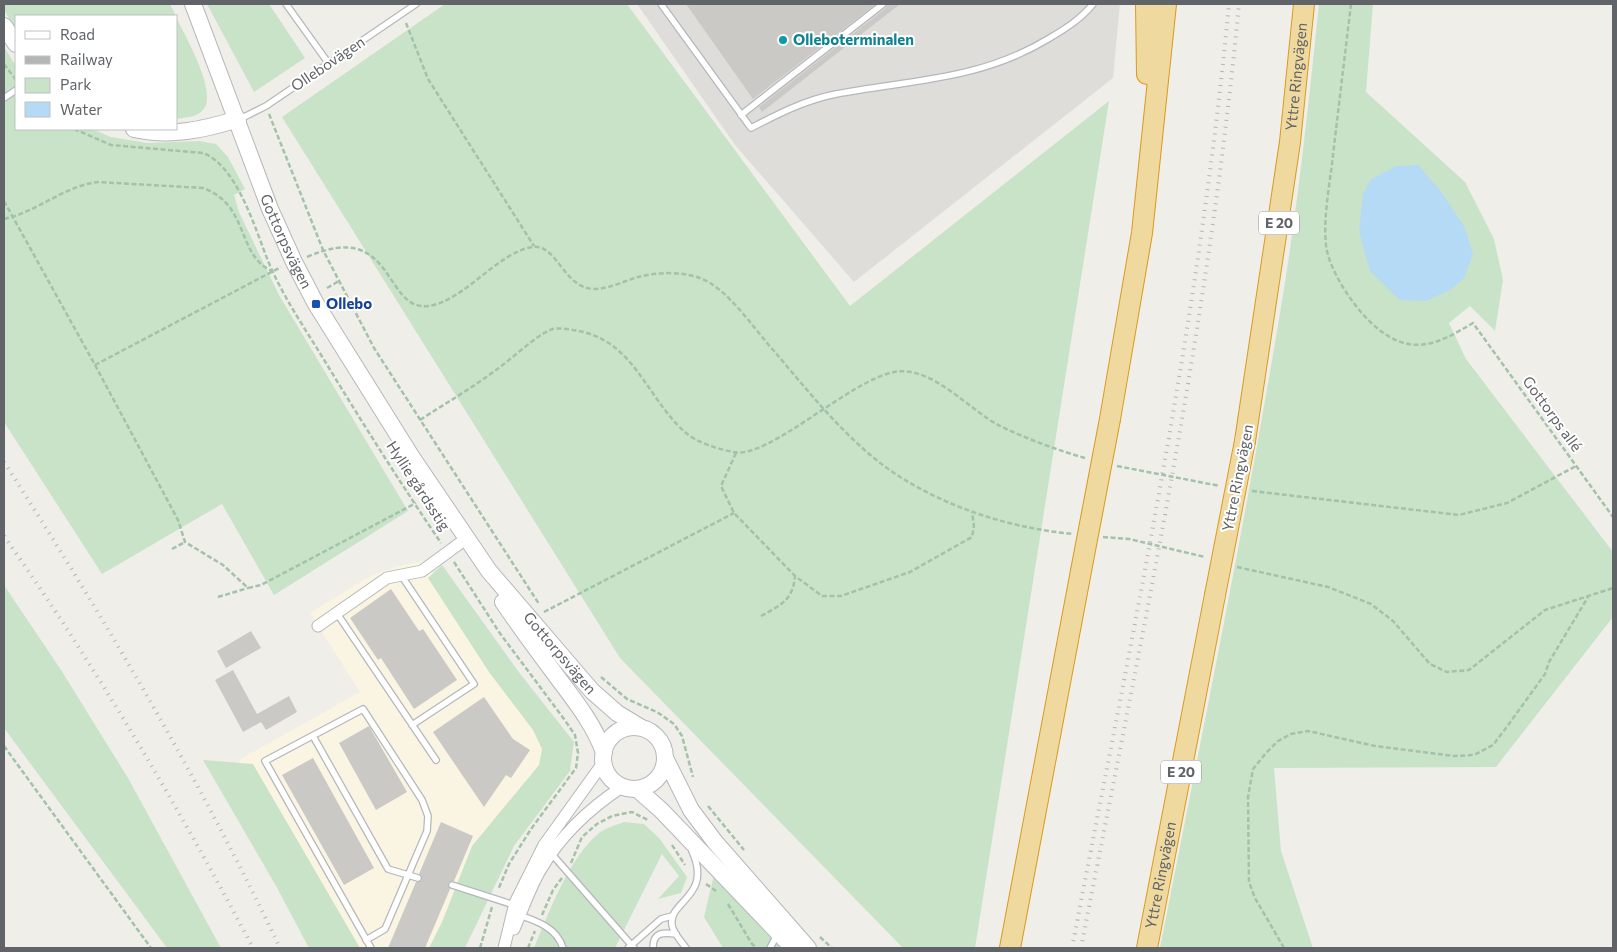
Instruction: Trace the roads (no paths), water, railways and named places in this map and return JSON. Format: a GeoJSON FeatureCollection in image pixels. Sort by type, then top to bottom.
{"type":"FeatureCollection","features":[{"type":"Feature","properties":{"kind":"highway"},"geometry":{"type":"LineString","coordinates":[[1142,233],[1147,93],[1146,4]]}},
{"type":"Feature","properties":{"kind":"highway"},"geometry":{"type":"LineString","coordinates":[[1010,948],[1110,419],[1142,233],[1166,4]]}},
{"type":"Feature","properties":{"kind":"highway","name":"Yttre Ringvägen"},"geometry":{"type":"LineString","coordinates":[[1147,948],[1245,441],[1290,142],[1304,4]]}},
{"type":"Feature","properties":{"kind":"street","name":"Gottorpsvägen"},"geometry":{"type":"LineString","coordinates":[[187,4],[215,56]]}},
{"type":"Feature","properties":{"kind":"street","name":"Gottorpsvägen"},"geometry":{"type":"LineString","coordinates":[[194,4],[215,56],[270,209],[294,262],[316,304],[411,456],[489,570],[592,691],[617,713],[650,731],[658,738],[664,749],[666,760],[691,810],[781,928],[793,948]]}},
{"type":"Feature","properties":{"kind":"street"},"geometry":{"type":"LineString","coordinates":[[4,26],[15,42]]}},
{"type":"Feature","properties":{"kind":"street"},"geometry":{"type":"LineString","coordinates":[[145,130],[179,133],[210,128],[238,119]]}},
{"type":"Feature","properties":{"kind":"street"},"geometry":{"type":"LineString","coordinates":[[318,626],[386,578],[422,571],[467,538]]}},
{"type":"Feature","properties":{"kind":"street","name":"Gottorpsvägen"},"geometry":{"type":"LineString","coordinates":[[489,570],[501,599],[524,633],[584,710],[597,733],[607,773],[662,810],[676,837],[781,928],[808,948]]}},
{"type":"Feature","properties":{"kind":"street"},"geometry":{"type":"LineString","coordinates":[[504,948],[518,910],[548,849],[604,757],[609,740],[617,732],[629,727],[640,727]]}},
{"type":"Feature","properties":{"kind":"street"},"geometry":{"type":"LineString","coordinates":[[548,849],[587,814],[630,788],[648,786],[657,780],[663,771],[666,760]]}},
{"type":"Feature","properties":{"kind":"lane"},"geometry":{"type":"LineString","coordinates":[[286,4],[329,64]]}},
{"type":"Feature","properties":{"kind":"lane","name":"Ollebovägen"},"geometry":{"type":"LineString","coordinates":[[238,119],[266,106],[416,4]]}},
{"type":"Feature","properties":{"kind":"lane"},"geometry":{"type":"LineString","coordinates":[[661,4],[751,128],[792,108],[834,95],[970,72],[999,63],[1067,28],[1093,4]]}},
{"type":"Feature","properties":{"kind":"lane"},"geometry":{"type":"LineString","coordinates":[[741,115],[883,4]]}},
{"type":"Feature","properties":{"kind":"lane"},"geometry":{"type":"LineString","coordinates":[[4,98],[15,91]]}},
{"type":"Feature","properties":{"kind":"lane"},"geometry":{"type":"LineString","coordinates":[[401,575],[474,684],[412,725]]}},
{"type":"Feature","properties":{"kind":"lane"},"geometry":{"type":"LineString","coordinates":[[336,612],[436,760]]}},
{"type":"Feature","properties":{"kind":"lane"},"geometry":{"type":"LineString","coordinates":[[366,940],[385,929],[426,831],[428,816],[422,800],[363,709],[265,762],[366,940],[371,948]]}},
{"type":"Feature","properties":{"kind":"lane"},"geometry":{"type":"LineString","coordinates":[[313,736],[388,869],[418,878]]}},
{"type":"Feature","properties":{"kind":"lane"},"geometry":{"type":"LineString","coordinates":[[548,849],[631,947],[661,919],[672,916],[690,897],[698,878],[699,865],[676,837]]}},
{"type":"Feature","properties":{"kind":"lane"},"geometry":{"type":"LineString","coordinates":[[452,885],[495,898],[518,910],[550,929],[561,942],[563,948]]}},
{"type":"Feature","properties":{"kind":"lane"},"geometry":{"type":"LineString","coordinates":[[672,916],[672,925],[686,948]]}},
{"type":"Feature","properties":{"kind":"lane"},"geometry":{"type":"LineString","coordinates":[[770,948],[781,928]]}},
{"type":"Feature","properties":{"kind":"lane"},"geometry":{"type":"LineString","coordinates":[[653,948],[653,941],[657,935],[665,932],[676,934]]}},
{"type":"Feature","properties":{"kind":"water"},"geometry":{"type":"Polygon","coordinates":[[[1418,165],[1439,189],[1464,226],[1473,254],[1464,278],[1450,290],[1426,301],[1400,300],[1370,271],[1359,231],[1363,194],[1371,179],[1397,166],[1418,165]]]}},
{"type":"Feature","properties":{"kind":"railway"},"geometry":{"type":"LineString","coordinates":[[1072,948],[1140,596],[1182,360],[1216,123],[1229,4]]}},
{"type":"Feature","properties":{"kind":"railway"},"geometry":{"type":"LineString","coordinates":[[1081,948],[1150,596],[1192,360],[1226,123],[1239,4]]}},
{"type":"Feature","properties":{"kind":"railway"},"geometry":{"type":"LineString","coordinates":[[4,462],[115,640],[150,701],[217,823],[280,948]]}},
{"type":"Feature","properties":{"kind":"railway"},"geometry":{"type":"LineString","coordinates":[[4,536],[38,585],[135,738],[166,790],[253,948]]}},
{"type":"Feature","properties":{"kind":"place","name":"Olleboterminalen"},"geometry":{"type":"Point","coordinates":[783,40]}},
{"type":"Feature","properties":{"kind":"place","name":"Ollebo"},"geometry":{"type":"Point","coordinates":[316,304]}}]}
